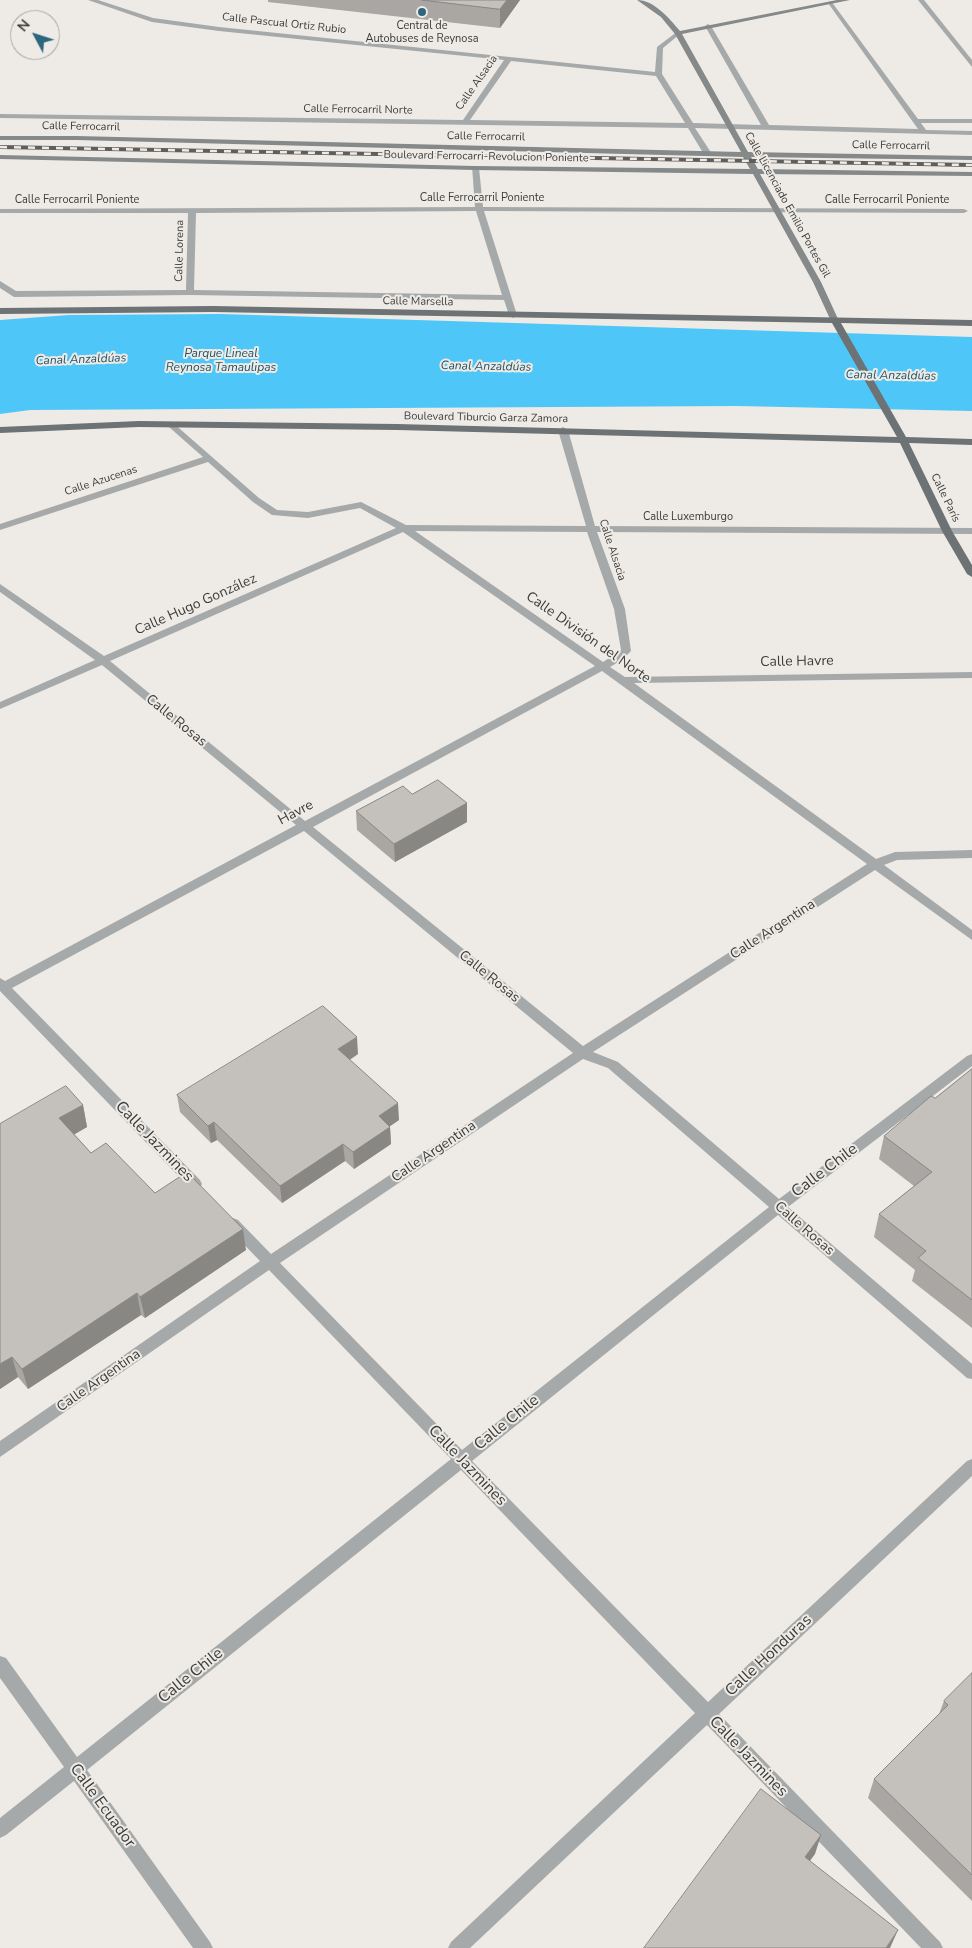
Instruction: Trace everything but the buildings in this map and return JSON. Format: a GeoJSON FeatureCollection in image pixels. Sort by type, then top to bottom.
{"type":"FeatureCollection","features":[{"type":"Feature","properties":{"kind":"main road","name":"Calle Marsella"},"geometry":{"type":"LineString","coordinates":[[0,311],[214,309],[972,322]]}},
{"type":"Feature","properties":{"kind":"main road","name":"Calle Licenciado Emilio Portes Gil"},"geometry":{"type":"LineString","coordinates":[[835,321],[901,436]]}},
{"type":"Feature","properties":{"kind":"main road","name":"Boulevard Tiburcio Garza Zamora"},"geometry":{"type":"LineString","coordinates":[[0,430],[172,425],[901,436],[972,442]]}},
{"type":"Feature","properties":{"kind":"main road","name":"Calle París"},"geometry":{"type":"LineString","coordinates":[[901,436],[947,531],[972,574]]}},
{"type":"Feature","properties":{"kind":"street","name":"Calle Pascual Ortiz Rubio"},"geometry":{"type":"LineString","coordinates":[[91,0],[162,21],[658,74]]}},
{"type":"Feature","properties":{"kind":"street","name":"Calle Licenciado Emilio Portes Gil"},"geometry":{"type":"LineString","coordinates":[[640,0],[662,16],[678,33],[817,282],[835,321]]}},
{"type":"Feature","properties":{"kind":"street"},"geometry":{"type":"LineString","coordinates":[[708,154],[658,74],[660,47],[678,33],[847,0]]}},
{"type":"Feature","properties":{"kind":"street"},"geometry":{"type":"LineString","coordinates":[[921,0],[972,65]]}},
{"type":"Feature","properties":{"kind":"street"},"geometry":{"type":"LineString","coordinates":[[831,3],[924,132]]}},
{"type":"Feature","properties":{"kind":"street"},"geometry":{"type":"LineString","coordinates":[[708,26],[766,127]]}},
{"type":"Feature","properties":{"kind":"street","name":"Calle Alsacia"},"geometry":{"type":"LineString","coordinates":[[466,122],[509,59]]}},
{"type":"Feature","properties":{"kind":"street","name":"Calle Ferrocarril Norte"},"geometry":{"type":"LineString","coordinates":[[0,116],[715,126]]}},
{"type":"Feature","properties":{"kind":"street"},"geometry":{"type":"LineString","coordinates":[[917,121],[972,121]]}},
{"type":"Feature","properties":{"kind":"street","name":"Calle Ferrocarril"},"geometry":{"type":"LineString","coordinates":[[715,126],[972,133]]}},
{"type":"Feature","properties":{"kind":"street","name":"Calle Ferrocarril"},"geometry":{"type":"LineString","coordinates":[[0,138],[76,138],[708,154],[972,158]]}},
{"type":"Feature","properties":{"kind":"street","name":"Boulevard Ferrocarri-Revolucion Poniente"},"geometry":{"type":"LineString","coordinates":[[0,157],[475,168],[972,174]]}},
{"type":"Feature","properties":{"kind":"street"},"geometry":{"type":"LineString","coordinates":[[475,168],[479,209],[513,315]]}},
{"type":"Feature","properties":{"kind":"street","name":"Calle Ferrocarril Poniente"},"geometry":{"type":"LineString","coordinates":[[0,211],[479,209],[964,211]]}},
{"type":"Feature","properties":{"kind":"street","name":"Calle Lorena"},"geometry":{"type":"LineString","coordinates":[[190,292],[192,210]]}},
{"type":"Feature","properties":{"kind":"street"},"geometry":{"type":"LineString","coordinates":[[0,284],[14,294],[190,292],[508,298]]}},
{"type":"Feature","properties":{"kind":"street","name":"Calle División del Norte"},"geometry":{"type":"LineString","coordinates":[[172,425],[256,500],[275,513],[308,515],[361,505],[404,528],[622,680],[972,936]]}},
{"type":"Feature","properties":{"kind":"street","name":"Calle Alsacia"},"geometry":{"type":"LineString","coordinates":[[563,430],[592,530],[626,636],[626,651],[618,658],[601,665]]}},
{"type":"Feature","properties":{"kind":"street","name":"Calle Azucenas"},"geometry":{"type":"LineString","coordinates":[[0,527],[210,458]]}},
{"type":"Feature","properties":{"kind":"street","name":"Calle Luxemburgo"},"geometry":{"type":"LineString","coordinates":[[404,528],[972,531]]}},
{"type":"Feature","properties":{"kind":"street","name":"Calle Hugo González"},"geometry":{"type":"LineString","coordinates":[[0,706],[404,528]]}},
{"type":"Feature","properties":{"kind":"street","name":"Calle Rosas"},"geometry":{"type":"LineString","coordinates":[[0,587],[103,661],[582,1053],[613,1065],[972,1373]]}},
{"type":"Feature","properties":{"kind":"street","name":"Havre"},"geometry":{"type":"LineString","coordinates":[[2,985],[304,826],[601,665]]}},
{"type":"Feature","properties":{"kind":"street","name":"Calle Havre"},"geometry":{"type":"LineString","coordinates":[[622,680],[972,675]]}},
{"type":"Feature","properties":{"kind":"street","name":"Calle Argentina"},"geometry":{"type":"LineString","coordinates":[[0,1450],[270,1262],[582,1053],[874,865],[895,856],[972,854]]}},
{"type":"Feature","properties":{"kind":"street","name":"Calle Jazmines"},"geometry":{"type":"LineString","coordinates":[[2,985],[202,1192]]}},
{"type":"Feature","properties":{"kind":"street","name":"Calle Chile"},"geometry":{"type":"LineString","coordinates":[[0,1829],[778,1207],[972,1059]]}},
{"type":"Feature","properties":{"kind":"street","name":"Calle Jazmines"},"geometry":{"type":"LineString","coordinates":[[222,1213],[934,1948]]}},
{"type":"Feature","properties":{"kind":"street","name":"Calle Honduras"},"geometry":{"type":"LineString","coordinates":[[457,1948],[972,1466]]}},
{"type":"Feature","properties":{"kind":"street","name":"Calle Ecuador"},"geometry":{"type":"LineString","coordinates":[[0,1664],[204,1948]]}},
{"type":"Feature","properties":{"kind":"water","name":"Parque Lineal Reynosa Tamaulipas"},"geometry":{"type":"Polygon","coordinates":[[[221,314],[972,337],[972,411],[737,406],[30,410],[0,414],[0,320],[69,315],[221,314]]]}},
{"type":"Feature","properties":{"kind":"railway"},"geometry":{"type":"LineString","coordinates":[[0,147],[972,165]]}},
{"type":"Feature","properties":{"kind":"place","name":"Central de Autobuses de Reynosa"},"geometry":{"type":"Point","coordinates":[422,12]}},
{"type":"Feature","properties":{"kind":"water label","name":"Canal Anzaldúas"},"geometry":{"type":"Point","coordinates":[81,360]}},
{"type":"Feature","properties":{"kind":"water label","name":"Canal Anzaldúas"},"geometry":{"type":"Point","coordinates":[486,367]}},
{"type":"Feature","properties":{"kind":"water label","name":"Canal Anzaldúas"},"geometry":{"type":"Point","coordinates":[891,376]}}]}
